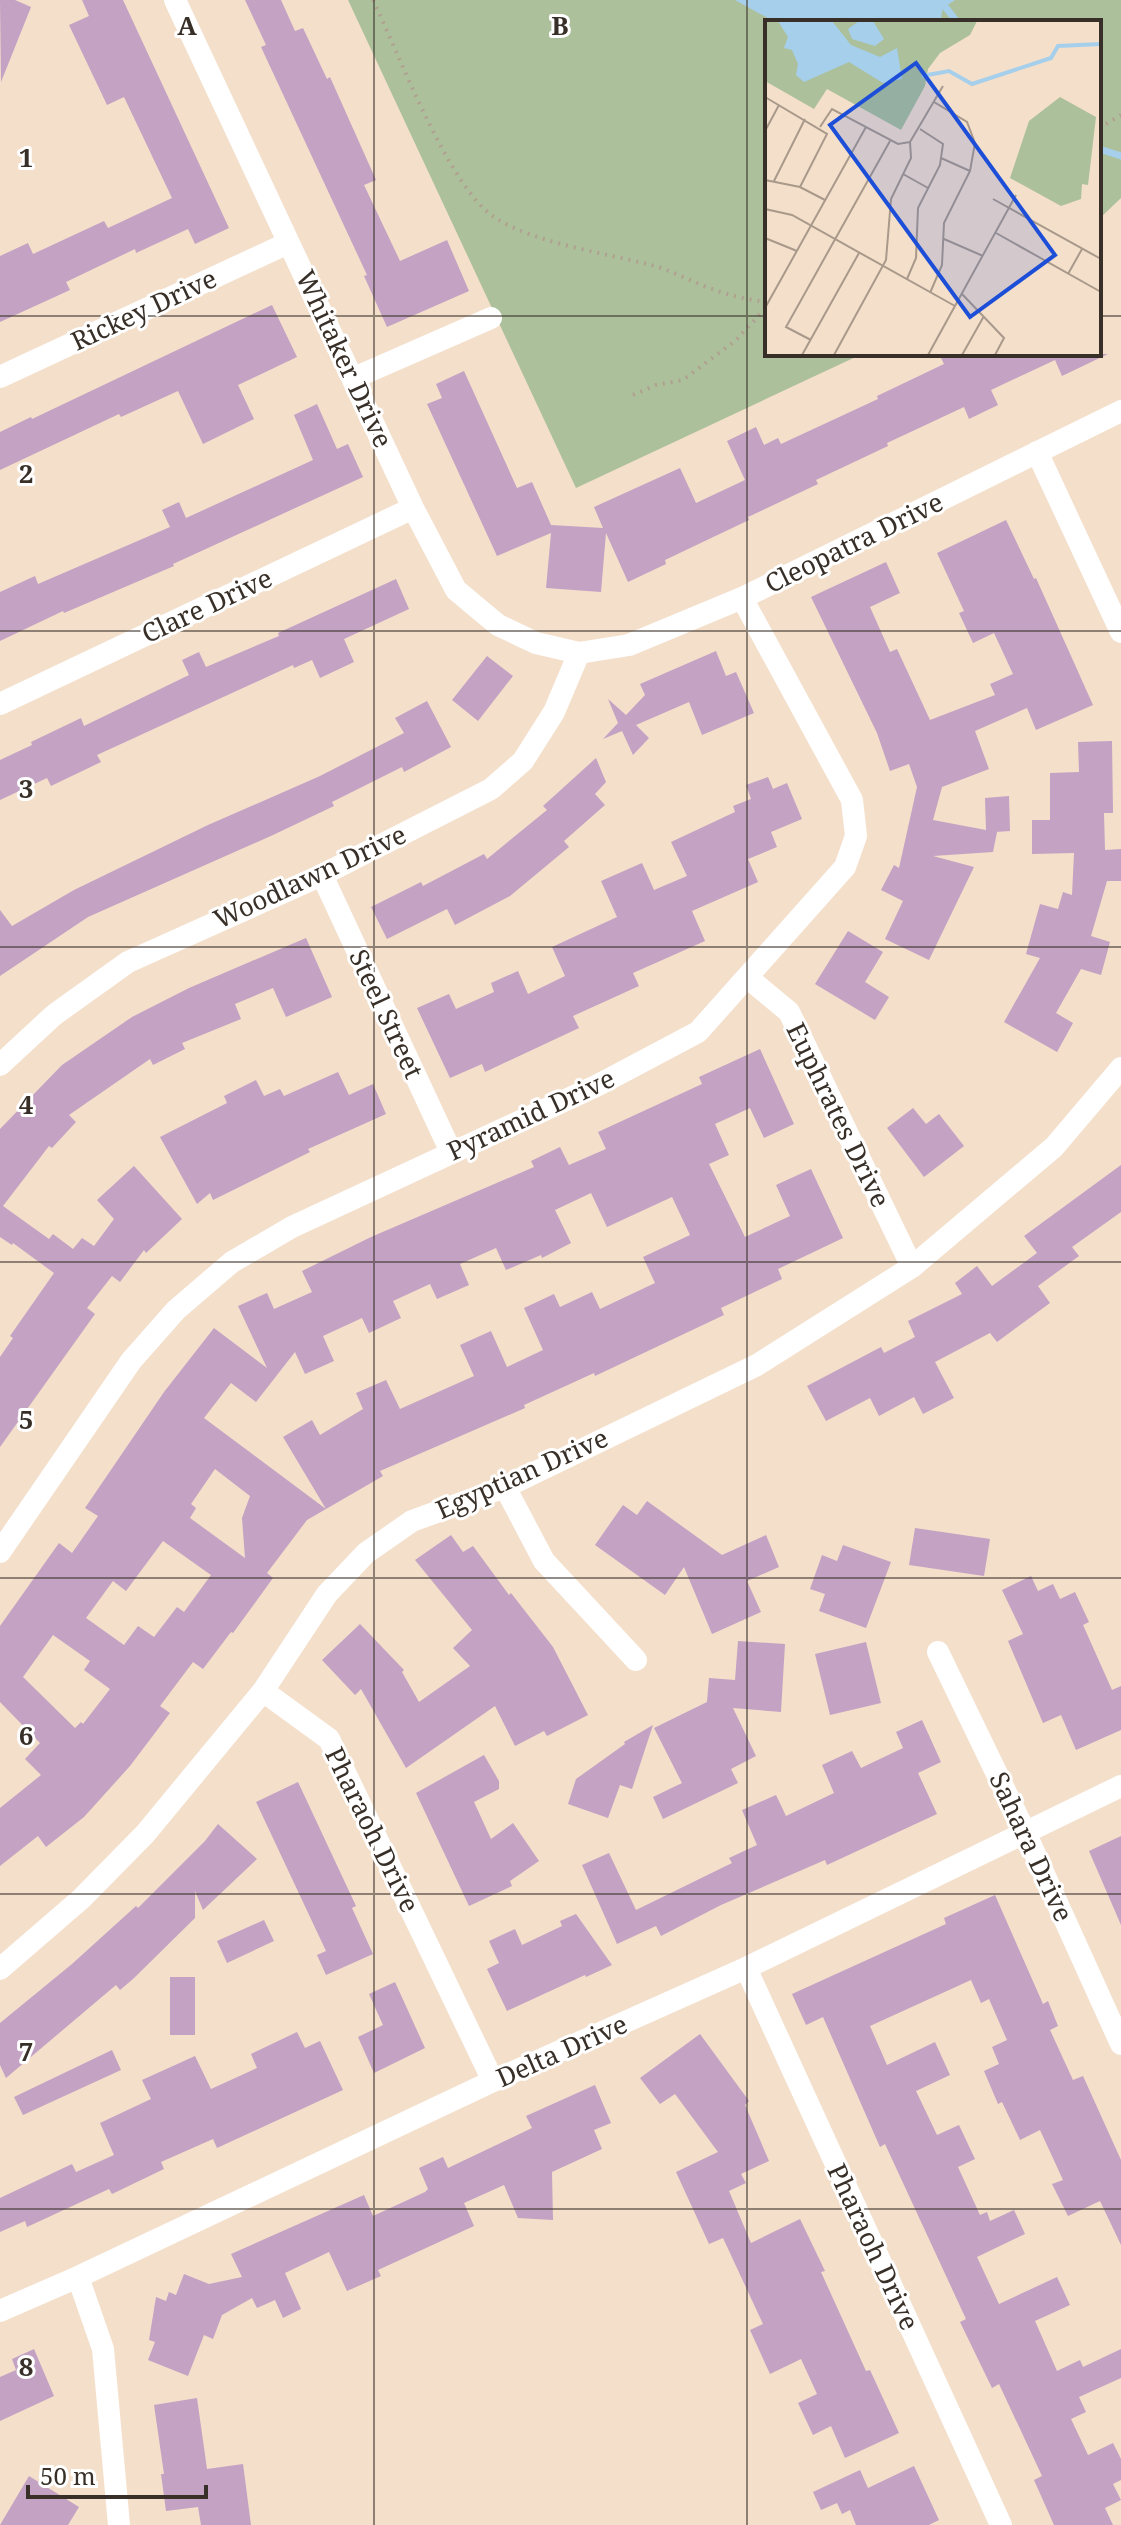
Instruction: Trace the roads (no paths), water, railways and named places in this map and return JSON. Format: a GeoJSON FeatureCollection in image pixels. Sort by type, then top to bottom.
{"type":"FeatureCollection","features":[{"type":"Feature","properties":{"kind":"street","name":"Whitaker Drive"},"geometry":{"type":"LineString","coordinates":[[175,0],[413,508],[456,590],[498,625],[536,643],[579,653]]}},
{"type":"Feature","properties":{"kind":"street","name":"Rickey Drive"},"geometry":{"type":"LineString","coordinates":[[0,377],[288,243]]}},
{"type":"Feature","properties":{"kind":"street"},"geometry":{"type":"LineString","coordinates":[[354,378],[491,318]]}},
{"type":"Feature","properties":{"kind":"street","name":"Cleopatra Drive"},"geometry":{"type":"LineString","coordinates":[[579,653],[629,645],[742,598],[1121,411]]}},
{"type":"Feature","properties":{"kind":"street"},"geometry":{"type":"LineString","coordinates":[[1037,452],[1121,632]]}},
{"type":"Feature","properties":{"kind":"street","name":"Clare Drive"},"geometry":{"type":"LineString","coordinates":[[0,704],[413,508]]}},
{"type":"Feature","properties":{"kind":"street","name":"Pyramid Drive"},"geometry":{"type":"LineString","coordinates":[[0,1552],[131,1361],[176,1310],[232,1262],[292,1227],[598,1085],[698,1032],[845,867],[856,836],[852,800],[742,598]]}},
{"type":"Feature","properties":{"kind":"street","name":"Woodlawn Drive"},"geometry":{"type":"LineString","coordinates":[[0,1065],[54,1015],[128,962],[322,875],[491,789],[523,761],[554,712],[579,653]]}},
{"type":"Feature","properties":{"kind":"street","name":"Steel Street"},"geometry":{"type":"LineString","coordinates":[[322,875],[451,1152]]}},
{"type":"Feature","properties":{"kind":"street","name":"Euphrates Drive"},"geometry":{"type":"LineString","coordinates":[[747,977],[789,1012],[912,1267]]}},
{"type":"Feature","properties":{"kind":"street","name":"Egyptian Drive"},"geometry":{"type":"LineString","coordinates":[[0,1969],[81,1899],[145,1834],[263,1691],[327,1594],[366,1553],[412,1521],[505,1487],[757,1365],[912,1267],[1054,1147],[1121,1068]]}},
{"type":"Feature","properties":{"kind":"street"},"geometry":{"type":"LineString","coordinates":[[505,1487],[544,1561],[636,1660]]}},
{"type":"Feature","properties":{"kind":"street","name":"Sahara Drive"},"geometry":{"type":"LineString","coordinates":[[938,1652],[1025,1832],[1121,2044]]}},
{"type":"Feature","properties":{"kind":"street","name":"Pharaoh Drive"},"geometry":{"type":"LineString","coordinates":[[263,1691],[329,1739],[493,2081]]}},
{"type":"Feature","properties":{"kind":"street","name":"Delta Drive"},"geometry":{"type":"LineString","coordinates":[[0,2311],[493,2081],[746,1968],[1121,1786]]}},
{"type":"Feature","properties":{"kind":"street","name":"Pharaoh Drive"},"geometry":{"type":"LineString","coordinates":[[746,1968],[1001,2525]]}},
{"type":"Feature","properties":{"kind":"street"},"geometry":{"type":"LineString","coordinates":[[78,2277],[103,2349],[119,2525]]}},
{"type":"Feature","properties":{"kind":"water"},"geometry":{"type":"Polygon","coordinates":[[[735,0],[955,0],[943,8],[940,20],[771,20],[735,0]]]}},
{"type":"Feature","properties":{"kind":"waterway"},"geometry":{"type":"LineString","coordinates":[[940,0],[955,20]]}},
{"type":"Feature","properties":{"kind":"waterway"},"geometry":{"type":"LineString","coordinates":[[1101,150],[1121,156]]}}]}
